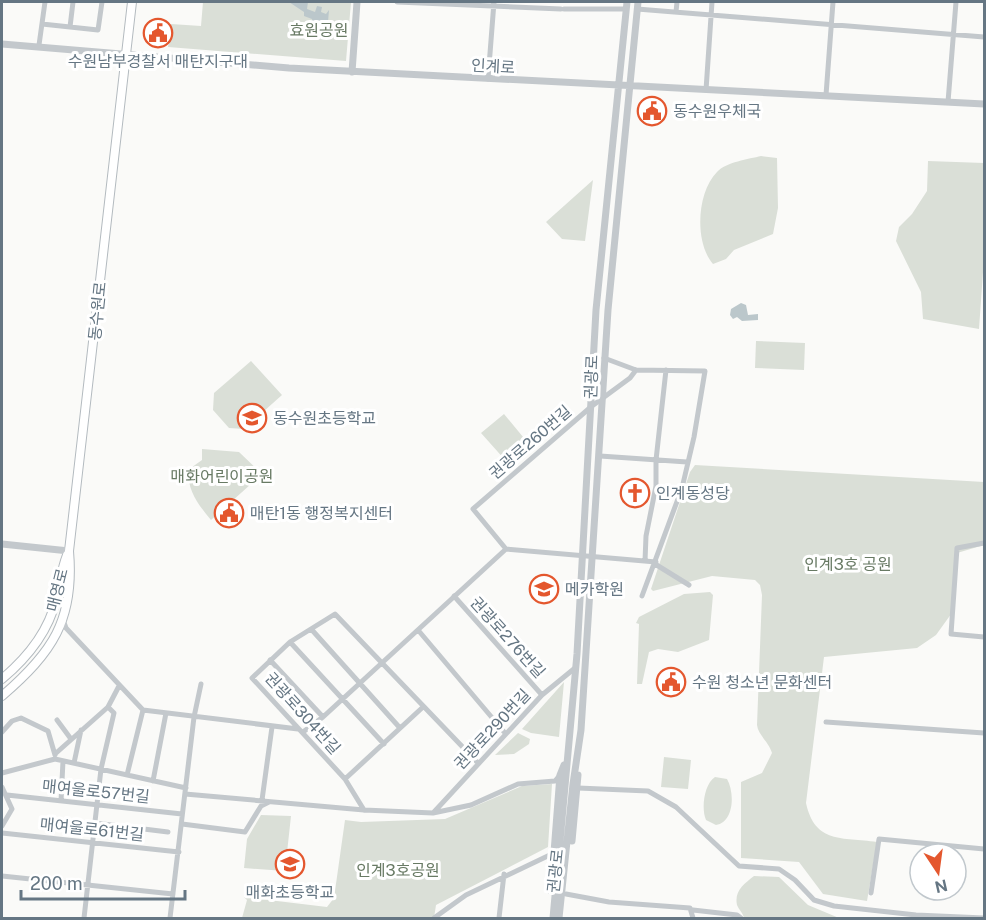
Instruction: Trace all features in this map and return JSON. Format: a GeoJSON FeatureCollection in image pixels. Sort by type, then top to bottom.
{"type":"FeatureCollection","features":[{"type":"Feature","properties":{"kind":"main road","name":"동수원로"},"geometry":{"type":"LineString","coordinates":[[2,696],[30,672],[45,654],[63,620],[132,2]]}},
{"type":"Feature","properties":{"kind":"main road","name":"매영로"},"geometry":{"type":"LineString","coordinates":[[2,679],[34,647],[45,631],[57,600],[62,567],[69,551]]}},
{"type":"Feature","properties":{"kind":"street"},"geometry":{"type":"LineString","coordinates":[[39,45],[45,2]]}},
{"type":"Feature","properties":{"kind":"street"},"geometry":{"type":"LineString","coordinates":[[70,27],[73,2]]}},
{"type":"Feature","properties":{"kind":"street"},"geometry":{"type":"LineString","coordinates":[[42,24],[98,30],[102,2]]}},
{"type":"Feature","properties":{"kind":"street"},"geometry":{"type":"LineString","coordinates":[[352,72],[357,2]]}},
{"type":"Feature","properties":{"kind":"street"},"geometry":{"type":"LineString","coordinates":[[397,2],[546,5],[579,10],[626,5],[619,85]]}},
{"type":"Feature","properties":{"kind":"street"},"geometry":{"type":"LineString","coordinates":[[579,10],[580,2]]}},
{"type":"Feature","properties":{"kind":"street"},"geometry":{"type":"LineString","coordinates":[[676,12],[677,2]]}},
{"type":"Feature","properties":{"kind":"street"},"geometry":{"type":"LineString","coordinates":[[705,90],[712,2]]}},
{"type":"Feature","properties":{"kind":"street"},"geometry":{"type":"LineString","coordinates":[[826,95],[833,2]]}},
{"type":"Feature","properties":{"kind":"street"},"geometry":{"type":"LineString","coordinates":[[948,102],[956,2]]}},
{"type":"Feature","properties":{"kind":"street"},"geometry":{"type":"LineString","coordinates":[[488,79],[494,4]]}},
{"type":"Feature","properties":{"kind":"street"},"geometry":{"type":"LineString","coordinates":[[637,5],[676,12],[984,37]]}},
{"type":"Feature","properties":{"kind":"street","name":"권광로"},"geometry":{"type":"LineString","coordinates":[[561,918],[566,894],[578,788],[578,754],[604,396],[604,358],[637,5]]}},
{"type":"Feature","properties":{"kind":"street","name":"인계로"},"geometry":{"type":"LineString","coordinates":[[2,44],[39,45],[126,56],[352,72],[984,104]]}},
{"type":"Feature","properties":{"kind":"street","name":"권광로"},"geometry":{"type":"LineString","coordinates":[[567,806],[567,757],[592,406],[596,310],[619,85]]}},
{"type":"Feature","properties":{"kind":"street"},"geometry":{"type":"LineString","coordinates":[[604,358],[636,370],[705,371],[694,437],[679,498],[642,596]]}},
{"type":"Feature","properties":{"kind":"street","name":"권광로260번길"},"geometry":{"type":"LineString","coordinates":[[506,549],[474,509],[636,370]]}},
{"type":"Feature","properties":{"kind":"street"},"geometry":{"type":"LineString","coordinates":[[645,561],[646,536],[656,486],[656,460],[666,370]]}},
{"type":"Feature","properties":{"kind":"street"},"geometry":{"type":"LineString","coordinates":[[600,456],[687,462]]}},
{"type":"Feature","properties":{"kind":"street"},"geometry":{"type":"LineString","coordinates":[[984,543],[957,548],[951,634],[984,637]]}},
{"type":"Feature","properties":{"kind":"street","name":"매영로"},"geometry":{"type":"LineString","coordinates":[[2,544],[69,551]]}},
{"type":"Feature","properties":{"kind":"street"},"geometry":{"type":"LineString","coordinates":[[506,549],[645,561],[655,563],[689,585]]}},
{"type":"Feature","properties":{"kind":"street","name":"권광로276번길"},"geometry":{"type":"LineString","coordinates":[[301,730],[323,717],[506,549]]}},
{"type":"Feature","properties":{"kind":"street","name":"권광로276번길"},"geometry":{"type":"LineString","coordinates":[[454,596],[542,695]]}},
{"type":"Feature","properties":{"kind":"street"},"geometry":{"type":"LineString","coordinates":[[384,744],[290,642],[334,615],[478,763]]}},
{"type":"Feature","properties":{"kind":"street"},"geometry":{"type":"LineString","coordinates":[[63,620],[119,686],[143,710],[301,730]]}},
{"type":"Feature","properties":{"kind":"street"},"geometry":{"type":"LineString","coordinates":[[312,630],[400,728]]}},
{"type":"Feature","properties":{"kind":"street"},"geometry":{"type":"LineString","coordinates":[[418,630],[506,733]]}},
{"type":"Feature","properties":{"kind":"street","name":"권광로304번길"},"geometry":{"type":"LineString","coordinates":[[290,642],[252,678],[345,780],[364,810]]}},
{"type":"Feature","properties":{"kind":"street"},"geometry":{"type":"LineString","coordinates":[[270,660],[323,717]]}},
{"type":"Feature","properties":{"kind":"street","name":"권광로290번길"},"geometry":{"type":"LineString","coordinates":[[433,813],[542,695],[575,668]]}},
{"type":"Feature","properties":{"kind":"street"},"geometry":{"type":"LineString","coordinates":[[170,918],[194,717],[201,684]]}},
{"type":"Feature","properties":{"kind":"street"},"geometry":{"type":"LineString","coordinates":[[2,773],[55,757],[71,739],[108,707],[119,686]]}},
{"type":"Feature","properties":{"kind":"street"},"geometry":{"type":"LineString","coordinates":[[84,918],[101,769],[114,713],[108,707]]}},
{"type":"Feature","properties":{"kind":"street"},"geometry":{"type":"LineString","coordinates":[[345,780],[423,707]]}},
{"type":"Feature","properties":{"kind":"street"},"geometry":{"type":"LineString","coordinates":[[127,775],[143,710]]}},
{"type":"Feature","properties":{"kind":"street"},"geometry":{"type":"LineString","coordinates":[[153,781],[166,713]]}},
{"type":"Feature","properties":{"kind":"street"},"geometry":{"type":"LineString","coordinates":[[2,732],[12,721],[21,718],[48,731],[55,757],[63,761],[153,781],[185,791],[266,802],[364,810],[433,813],[471,805],[518,784],[555,781],[560,776]]}},
{"type":"Feature","properties":{"kind":"street"},"geometry":{"type":"LineString","coordinates":[[57,720],[71,739]]}},
{"type":"Feature","properties":{"kind":"street"},"geometry":{"type":"LineString","coordinates":[[826,722],[984,733]]}},
{"type":"Feature","properties":{"kind":"street"},"geometry":{"type":"LineString","coordinates":[[182,824],[245,832],[261,806],[266,802],[272,727]]}},
{"type":"Feature","properties":{"kind":"street"},"geometry":{"type":"LineString","coordinates":[[74,764],[81,730]]}},
{"type":"Feature","properties":{"kind":"street","name":"권광로"},"geometry":{"type":"LineString","coordinates":[[567,806],[578,754]]}},
{"type":"Feature","properties":{"kind":"street","name":"권광로"},"geometry":{"type":"LineString","coordinates":[[551,918],[560,776],[567,757]]}},
{"type":"Feature","properties":{"kind":"street"},"geometry":{"type":"LineString","coordinates":[[61,801],[63,761]]}},
{"type":"Feature","properties":{"kind":"street"},"geometry":{"type":"LineString","coordinates":[[2,787],[12,809],[2,826]]}},
{"type":"Feature","properties":{"kind":"street"},"geometry":{"type":"LineString","coordinates":[[578,788],[648,791],[676,807],[739,866],[779,869],[795,880],[814,900],[834,906],[916,917],[984,918]]}},
{"type":"Feature","properties":{"kind":"street","name":"매여울로57번길"},"geometry":{"type":"LineString","coordinates":[[7,795],[182,814]]}},
{"type":"Feature","properties":{"kind":"street"},"geometry":{"type":"LineString","coordinates":[[551,918],[567,806]]}},
{"type":"Feature","properties":{"kind":"street"},"geometry":{"type":"LineString","coordinates":[[561,918],[567,806]]}},
{"type":"Feature","properties":{"kind":"street"},"geometry":{"type":"LineString","coordinates":[[95,823],[168,832]]}},
{"type":"Feature","properties":{"kind":"street","name":"매여울로61번길"},"geometry":{"type":"LineString","coordinates":[[2,832],[179,852]]}},
{"type":"Feature","properties":{"kind":"street"},"geometry":{"type":"LineString","coordinates":[[871,893],[879,839],[984,849]]}},
{"type":"Feature","properties":{"kind":"street"},"geometry":{"type":"LineString","coordinates":[[434,918],[466,895],[504,874],[554,853]]}},
{"type":"Feature","properties":{"kind":"street"},"geometry":{"type":"LineString","coordinates":[[499,918],[504,874]]}},
{"type":"Feature","properties":{"kind":"street"},"geometry":{"type":"LineString","coordinates":[[2,876],[173,894]]}},
{"type":"Feature","properties":{"kind":"street"},"geometry":{"type":"LineString","coordinates":[[566,894],[609,902],[737,915],[741,918]]}},
{"type":"Feature","properties":{"kind":"street"},"geometry":{"type":"LineString","coordinates":[[693,910],[693,918]]}},
{"type":"Feature","properties":{"kind":"green space","name":"효원공원"},"geometry":{"type":"Polygon","coordinates":[[[203,2],[351,2],[346,61],[168,47],[171,24],[201,26],[203,2]]]}},
{"type":"Feature","properties":{"kind":"green space"},"geometry":{"type":"Polygon","coordinates":[[[761,156],[777,158],[778,208],[773,234],[734,250],[726,259],[713,264],[707,255],[701,230],[700,217],[705,192],[710,181],[721,169],[738,161],[761,156]]]}},
{"type":"Feature","properties":{"kind":"green space"},"geometry":{"type":"Polygon","coordinates":[[[928,161],[984,163],[984,258],[979,329],[923,319],[921,292],[896,241],[899,227],[912,214],[927,191],[928,161]]]}},
{"type":"Feature","properties":{"kind":"green space"},"geometry":{"type":"Polygon","coordinates":[[[593,180],[585,241],[562,239],[546,222],[593,180]]]}},
{"type":"Feature","properties":{"kind":"green space"},"geometry":{"type":"Polygon","coordinates":[[[756,341],[805,343],[804,370],[755,368],[756,341]]]}},
{"type":"Feature","properties":{"kind":"green space"},"geometry":{"type":"Polygon","coordinates":[[[251,361],[282,395],[244,429],[229,428],[213,410],[214,393],[251,361]]]}},
{"type":"Feature","properties":{"kind":"green space"},"geometry":{"type":"Polygon","coordinates":[[[504,414],[528,443],[506,461],[481,433],[504,414]]]}},
{"type":"Feature","properties":{"kind":"green space","name":"매화어린이공원"},"geometry":{"type":"Polygon","coordinates":[[[202,449],[239,452],[262,474],[211,520],[195,497],[188,478],[188,470],[202,460],[202,449]]]}},
{"type":"Feature","properties":{"kind":"green space","name":"인계3호 공원"},"geometry":{"type":"Polygon","coordinates":[[[695,465],[984,482],[984,545],[957,553],[954,610],[936,635],[917,648],[824,657],[806,803],[810,816],[823,832],[842,838],[877,842],[867,901],[823,894],[799,862],[741,858],[741,782],[762,773],[772,753],[757,725],[762,595],[760,585],[755,580],[712,576],[653,591],[651,589],[690,472],[695,465]]]}},
{"type":"Feature","properties":{"kind":"green space"},"geometry":{"type":"Polygon","coordinates":[[[710,592],[713,595],[709,640],[678,652],[658,649],[649,652],[642,684],[637,684],[639,624],[636,623],[639,617],[684,594],[710,592]]]}},
{"type":"Feature","properties":{"kind":"green space"},"geometry":{"type":"Polygon","coordinates":[[[564,682],[559,737],[531,733],[522,729],[564,682]]]}},
{"type":"Feature","properties":{"kind":"green space"},"geometry":{"type":"Polygon","coordinates":[[[518,733],[530,739],[529,744],[514,754],[495,755],[518,733]]]}},
{"type":"Feature","properties":{"kind":"green space"},"geometry":{"type":"Polygon","coordinates":[[[664,757],[691,760],[688,789],[661,787],[664,757]]]}},
{"type":"Feature","properties":{"kind":"green space"},"geometry":{"type":"Polygon","coordinates":[[[715,777],[727,779],[732,799],[730,813],[722,823],[716,825],[706,820],[704,815],[704,797],[708,785],[715,777]]]}},
{"type":"Feature","properties":{"kind":"green space","name":"인계3호공원"},"geometry":{"type":"Polygon","coordinates":[[[552,784],[548,847],[436,905],[434,918],[242,918],[247,900],[244,897],[327,907],[334,898],[345,820],[361,822],[445,819],[522,786],[552,784]]]}},
{"type":"Feature","properties":{"kind":"green space"},"geometry":{"type":"Polygon","coordinates":[[[261,815],[291,816],[285,871],[244,868],[247,839],[261,815]]]}},
{"type":"Feature","properties":{"kind":"green space"},"geometry":{"type":"Polygon","coordinates":[[[754,876],[779,877],[808,905],[839,918],[744,918],[736,900],[741,888],[754,876]]]}},
{"type":"Feature","properties":{"kind":"shaded area"},"geometry":{"type":"Polygon","coordinates":[[[289,2],[308,2],[307,9],[315,12],[317,6],[322,7],[321,12],[326,14],[329,10],[328,22],[337,22],[335,27],[324,23],[323,26],[326,27],[318,32],[314,30],[312,19],[304,16],[304,12],[289,2]]]}},
{"type":"Feature","properties":{"kind":"shaded area"},"geometry":{"type":"Polygon","coordinates":[[[741,303],[746,305],[748,315],[758,314],[758,320],[742,321],[737,317],[733,319],[730,315],[731,309],[741,303]]]}},
{"type":"Feature","properties":{"kind":"place","name":"수원남부경찰서 매탄지구대"},"geometry":{"type":"Point","coordinates":[158,33]}},
{"type":"Feature","properties":{"kind":"place","name":"동수원우체국"},"geometry":{"type":"Point","coordinates":[652,111]}},
{"type":"Feature","properties":{"kind":"place","name":"동수원초등학교"},"geometry":{"type":"Point","coordinates":[252,418]}},
{"type":"Feature","properties":{"kind":"place","name":"인계동성당"},"geometry":{"type":"Point","coordinates":[635,493]}},
{"type":"Feature","properties":{"kind":"place","name":"매탄1동 행정복지센터"},"geometry":{"type":"Point","coordinates":[229,513]}},
{"type":"Feature","properties":{"kind":"place","name":"메카학원"},"geometry":{"type":"Point","coordinates":[544,589]}},
{"type":"Feature","properties":{"kind":"place","name":"수원 청소년 문화센터"},"geometry":{"type":"Point","coordinates":[671,682]}},
{"type":"Feature","properties":{"kind":"place","name":"매화초등학교"},"geometry":{"type":"Point","coordinates":[290,864]}}]}
